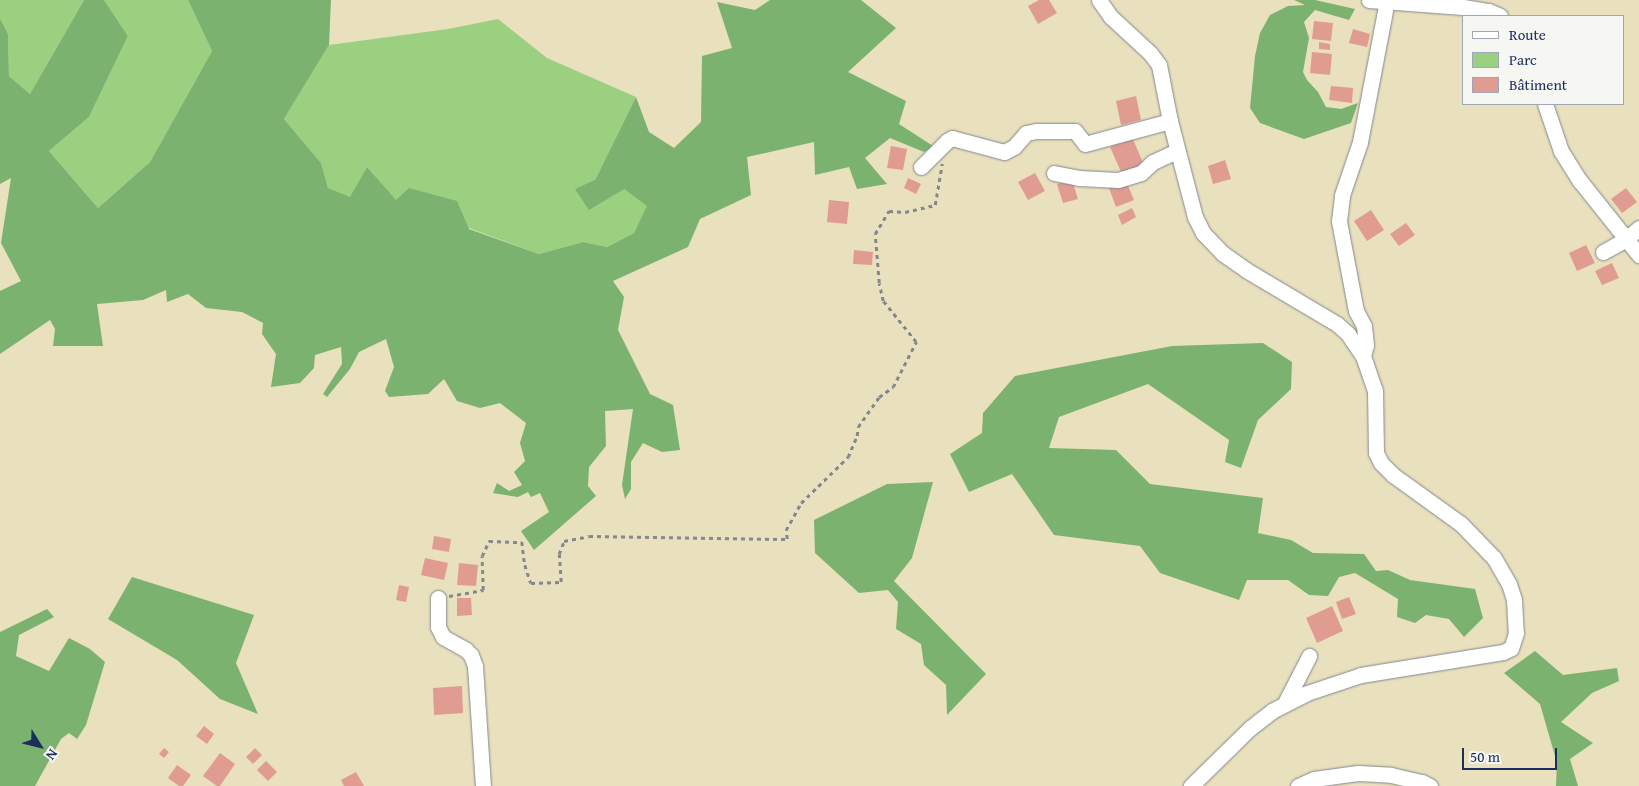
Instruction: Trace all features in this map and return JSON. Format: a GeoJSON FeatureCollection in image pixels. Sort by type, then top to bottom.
{"type":"FeatureCollection","features":[{"type":"Feature","properties":{"kind":"street"},"geometry":{"type":"LineString","coordinates":[[1099,0],[1111,17],[1155,58],[1159,65],[1177,151],[1195,217],[1203,233],[1222,253],[1246,270],[1337,324],[1348,334],[1363,356],[1375,390],[1376,453],[1382,463],[1392,475],[1461,524],[1494,558],[1509,584],[1514,598],[1515,642],[1511,648],[1503,652],[1362,675],[1306,693],[1285,703],[1250,728],[1191,786]]}},
{"type":"Feature","properties":{"kind":"street"},"geometry":{"type":"LineString","coordinates":[[1369,0],[1463,7],[1489,11],[1498,15]]}},
{"type":"Feature","properties":{"kind":"street"},"geometry":{"type":"LineString","coordinates":[[1363,356],[1366,345],[1364,326],[1356,311],[1339,221],[1342,195],[1360,142],[1386,0]]}},
{"type":"Feature","properties":{"kind":"street"},"geometry":{"type":"LineString","coordinates":[[1545,105],[1562,151],[1580,181],[1639,255]]}},
{"type":"Feature","properties":{"kind":"street"},"geometry":{"type":"LineString","coordinates":[[921,167],[947,141],[958,139],[1004,152],[1014,147],[1026,133],[1036,131],[1075,131],[1085,144],[1170,121]]}},
{"type":"Feature","properties":{"kind":"street"},"geometry":{"type":"LineString","coordinates":[[1054,173],[1079,178],[1118,180],[1141,173],[1153,162],[1177,151]]}},
{"type":"Feature","properties":{"kind":"street"},"geometry":{"type":"LineString","coordinates":[[1603,252],[1626,239],[1639,228]]}},
{"type":"Feature","properties":{"kind":"street"},"geometry":{"type":"LineString","coordinates":[[438,598],[438,627],[444,637],[471,655],[475,666],[483,786]]}},
{"type":"Feature","properties":{"kind":"street"},"geometry":{"type":"LineString","coordinates":[[1285,703],[1309,656]]}},
{"type":"Feature","properties":{"kind":"street"},"geometry":{"type":"LineString","coordinates":[[1298,786],[1314,778],[1358,774],[1391,775],[1422,782],[1430,786]]}},
{"type":"Feature","properties":{"kind":"path"},"geometry":{"type":"LineString","coordinates":[[438,598],[483,590],[482,556],[489,542],[522,542],[525,565],[531,583],[561,582],[560,554],[564,541],[589,536],[787,539],[786,530],[801,503],[848,457],[857,436],[858,427],[879,397],[893,388],[916,342],[883,302],[879,283],[875,234],[889,211],[905,212],[934,205],[947,141]]}},
{"type":"Feature","properties":{"kind":"green space"},"geometry":{"type":"Polygon","coordinates":[[[0,0],[84,0],[30,94],[9,76],[8,34],[0,18],[0,0]]]}},
{"type":"Feature","properties":{"kind":"green space"},"geometry":{"type":"Polygon","coordinates":[[[84,0],[104,0],[128,36],[89,117],[49,151],[98,208],[150,162],[212,51],[188,0],[331,0],[329,45],[284,119],[321,163],[328,188],[350,197],[367,167],[396,200],[409,188],[457,201],[469,229],[539,254],[583,242],[607,247],[634,233],[647,206],[624,189],[589,210],[575,189],[595,180],[636,97],[649,132],[674,148],[701,122],[702,56],[732,48],[717,2],[755,10],[770,0],[861,0],[896,28],[848,72],[906,101],[899,124],[933,146],[924,152],[890,138],[865,158],[887,184],[857,189],[849,167],[815,175],[814,142],[747,157],[751,195],[700,219],[688,247],[613,281],[624,297],[618,330],[650,394],[673,405],[680,450],[662,452],[643,443],[631,462],[631,489],[625,499],[622,485],[633,409],[605,411],[606,446],[589,467],[588,486],[596,496],[534,550],[521,531],[549,512],[540,493],[531,497],[528,492],[518,497],[493,493],[497,483],[509,491],[522,485],[514,472],[525,461],[520,443],[526,423],[500,403],[480,408],[457,401],[444,379],[428,394],[389,397],[385,391],[394,367],[386,339],[359,352],[350,369],[327,397],[323,394],[342,364],[341,347],[315,355],[314,368],[300,383],[271,387],[276,354],[262,334],[263,323],[242,312],[206,308],[188,294],[167,302],[166,290],[143,300],[97,304],[103,346],[53,346],[55,329],[50,320],[0,354],[0,291],[21,281],[1,243],[11,178],[0,184],[0,18],[8,34],[9,76],[30,94],[84,0]]]}},
{"type":"Feature","properties":{"kind":"green space"},"geometry":{"type":"Polygon","coordinates":[[[104,0],[188,0],[212,51],[150,162],[98,208],[49,151],[89,117],[128,36],[104,0]]]}},
{"type":"Feature","properties":{"kind":"green space"},"geometry":{"type":"Polygon","coordinates":[[[1294,0],[1315,0],[1355,9],[1349,20],[1315,10],[1304,22],[1309,38],[1303,72],[1307,80],[1318,92],[1326,107],[1341,109],[1358,103],[1351,123],[1304,139],[1260,123],[1250,108],[1255,56],[1260,33],[1270,15],[1288,6],[1305,5],[1294,0]]]}},
{"type":"Feature","properties":{"kind":"green space"},"geometry":{"type":"Polygon","coordinates":[[[498,19],[547,58],[636,97],[595,180],[624,189],[648,206],[634,233],[607,247],[583,242],[539,254],[396,201],[367,167],[350,198],[328,188],[321,163],[284,119],[329,45],[448,29],[498,19]]]}},
{"type":"Feature","properties":{"kind":"green space"},"geometry":{"type":"Polygon","coordinates":[[[1263,343],[1292,362],[1291,389],[1258,420],[1241,468],[1225,462],[1229,440],[1148,384],[1059,417],[1049,448],[1116,450],[1150,484],[1263,498],[1258,533],[1291,540],[1313,553],[1364,554],[1376,571],[1388,570],[1410,580],[1475,589],[1483,618],[1464,637],[1449,619],[1426,615],[1415,623],[1397,617],[1398,599],[1355,573],[1339,577],[1328,596],[1309,595],[1288,580],[1247,580],[1239,600],[1160,573],[1140,546],[1054,535],[1012,474],[969,492],[950,454],[982,433],[983,413],[1015,376],[1172,346],[1263,343]]]}},
{"type":"Feature","properties":{"kind":"green space"},"geometry":{"type":"Polygon","coordinates":[[[933,482],[912,558],[894,581],[986,674],[947,715],[946,685],[924,665],[921,644],[896,629],[898,602],[888,590],[859,593],[815,553],[814,520],[887,484],[933,482]]]}},
{"type":"Feature","properties":{"kind":"green space"},"geometry":{"type":"Polygon","coordinates":[[[132,577],[254,615],[236,663],[258,714],[220,699],[177,660],[108,619],[132,577]]]}},
{"type":"Feature","properties":{"kind":"green space"},"geometry":{"type":"Polygon","coordinates":[[[47,609],[54,617],[19,635],[16,656],[49,671],[69,638],[90,649],[105,662],[86,725],[77,739],[69,733],[61,739],[35,786],[0,786],[0,632],[47,609]]]}},
{"type":"Feature","properties":{"kind":"green space"},"geometry":{"type":"Polygon","coordinates":[[[1535,651],[1563,675],[1617,668],[1619,681],[1592,693],[1561,722],[1593,743],[1570,759],[1578,786],[1556,786],[1557,763],[1540,704],[1504,673],[1535,651]]]}},
{"type":"Feature","properties":{"kind":"building"},"geometry":{"type":"Polygon","coordinates":[[[1039,0],[1049,0],[1057,13],[1038,24],[1028,6],[1039,0]]]}},
{"type":"Feature","properties":{"kind":"building"},"geometry":{"type":"Polygon","coordinates":[[[1314,21],[1333,23],[1331,41],[1312,39],[1314,21]]]}},
{"type":"Feature","properties":{"kind":"building"},"geometry":{"type":"Polygon","coordinates":[[[1353,29],[1370,34],[1367,47],[1349,43],[1353,29]]]}},
{"type":"Feature","properties":{"kind":"building"},"geometry":{"type":"Polygon","coordinates":[[[1319,42],[1330,44],[1330,50],[1319,49],[1319,42]]]}},
{"type":"Feature","properties":{"kind":"building"},"geometry":{"type":"Polygon","coordinates":[[[1312,52],[1332,54],[1330,75],[1310,73],[1312,52]]]}},
{"type":"Feature","properties":{"kind":"building"},"geometry":{"type":"Polygon","coordinates":[[[1331,86],[1353,88],[1352,103],[1329,100],[1331,86]]]}},
{"type":"Feature","properties":{"kind":"building"},"geometry":{"type":"Polygon","coordinates":[[[1136,96],[1141,120],[1121,125],[1116,101],[1136,96]]]}},
{"type":"Feature","properties":{"kind":"building"},"geometry":{"type":"Polygon","coordinates":[[[1132,137],[1144,165],[1122,174],[1110,147],[1132,137]]]}},
{"type":"Feature","properties":{"kind":"building"},"geometry":{"type":"Polygon","coordinates":[[[891,146],[907,149],[903,170],[887,168],[891,146]]]}},
{"type":"Feature","properties":{"kind":"building"},"geometry":{"type":"Polygon","coordinates":[[[1225,160],[1231,179],[1213,184],[1208,166],[1225,160]]]}},
{"type":"Feature","properties":{"kind":"building"},"geometry":{"type":"Polygon","coordinates":[[[1035,173],[1045,191],[1028,200],[1018,182],[1035,173]]]}},
{"type":"Feature","properties":{"kind":"building"},"geometry":{"type":"Polygon","coordinates":[[[908,178],[921,184],[916,194],[904,188],[908,178]]]}},
{"type":"Feature","properties":{"kind":"building"},"geometry":{"type":"Polygon","coordinates":[[[1072,180],[1078,199],[1063,203],[1057,184],[1072,180]]]}},
{"type":"Feature","properties":{"kind":"building"},"geometry":{"type":"Polygon","coordinates":[[[1126,181],[1134,200],[1116,207],[1109,188],[1126,181]]]}},
{"type":"Feature","properties":{"kind":"building"},"geometry":{"type":"Polygon","coordinates":[[[1626,188],[1637,202],[1622,213],[1611,199],[1626,188]]]}},
{"type":"Feature","properties":{"kind":"building"},"geometry":{"type":"Polygon","coordinates":[[[829,200],[849,202],[847,224],[827,222],[829,200]]]}},
{"type":"Feature","properties":{"kind":"building"},"geometry":{"type":"Polygon","coordinates":[[[1132,208],[1136,217],[1122,225],[1118,215],[1132,208]]]}},
{"type":"Feature","properties":{"kind":"building"},"geometry":{"type":"Polygon","coordinates":[[[1371,210],[1384,230],[1367,241],[1354,221],[1371,210]]]}},
{"type":"Feature","properties":{"kind":"building"},"geometry":{"type":"Polygon","coordinates":[[[1406,223],[1415,235],[1399,246],[1390,234],[1406,223]]]}},
{"type":"Feature","properties":{"kind":"building"},"geometry":{"type":"Polygon","coordinates":[[[1586,245],[1595,263],[1577,271],[1569,253],[1586,245]]]}},
{"type":"Feature","properties":{"kind":"building"},"geometry":{"type":"Polygon","coordinates":[[[854,250],[873,252],[872,265],[853,264],[854,250]]]}},
{"type":"Feature","properties":{"kind":"building"},"geometry":{"type":"Polygon","coordinates":[[[1612,263],[1619,278],[1602,285],[1595,271],[1612,263]]]}},
{"type":"Feature","properties":{"kind":"building"},"geometry":{"type":"Polygon","coordinates":[[[434,536],[451,539],[449,552],[432,549],[434,536]]]}},
{"type":"Feature","properties":{"kind":"building"},"geometry":{"type":"Polygon","coordinates":[[[425,558],[448,563],[444,580],[421,575],[425,558]]]}},
{"type":"Feature","properties":{"kind":"building"},"geometry":{"type":"Polygon","coordinates":[[[459,563],[478,565],[476,586],[457,585],[459,563]]]}},
{"type":"Feature","properties":{"kind":"building"},"geometry":{"type":"Polygon","coordinates":[[[399,585],[409,587],[406,602],[396,600],[399,585]]]}},
{"type":"Feature","properties":{"kind":"building"},"geometry":{"type":"Polygon","coordinates":[[[1349,597],[1356,614],[1342,619],[1336,602],[1349,597]]]}},
{"type":"Feature","properties":{"kind":"building"},"geometry":{"type":"Polygon","coordinates":[[[457,598],[471,598],[472,615],[457,616],[457,598]]]}},
{"type":"Feature","properties":{"kind":"building"},"geometry":{"type":"Polygon","coordinates":[[[1332,606],[1343,631],[1317,643],[1306,618],[1332,606]]]}},
{"type":"Feature","properties":{"kind":"building"},"geometry":{"type":"Polygon","coordinates":[[[462,686],[463,713],[434,715],[433,688],[462,686]]]}},
{"type":"Feature","properties":{"kind":"building"},"geometry":{"type":"Polygon","coordinates":[[[204,726],[214,734],[207,744],[196,736],[204,726]]]}},
{"type":"Feature","properties":{"kind":"building"},"geometry":{"type":"Polygon","coordinates":[[[164,748],[169,752],[164,758],[159,754],[164,748]]]}},
{"type":"Feature","properties":{"kind":"building"},"geometry":{"type":"Polygon","coordinates":[[[255,748],[262,755],[253,764],[246,757],[255,748]]]}},
{"type":"Feature","properties":{"kind":"building"},"geometry":{"type":"Polygon","coordinates":[[[220,753],[235,764],[220,786],[217,786],[203,776],[220,753]]]}},
{"type":"Feature","properties":{"kind":"building"},"geometry":{"type":"Polygon","coordinates":[[[266,761],[277,772],[268,781],[257,770],[266,761]]]}},
{"type":"Feature","properties":{"kind":"building"},"geometry":{"type":"Polygon","coordinates":[[[177,765],[191,775],[183,786],[179,786],[168,778],[177,765]]]}},
{"type":"Feature","properties":{"kind":"building"},"geometry":{"type":"Polygon","coordinates":[[[356,772],[364,786],[344,786],[341,780],[356,772]]]}}]}
